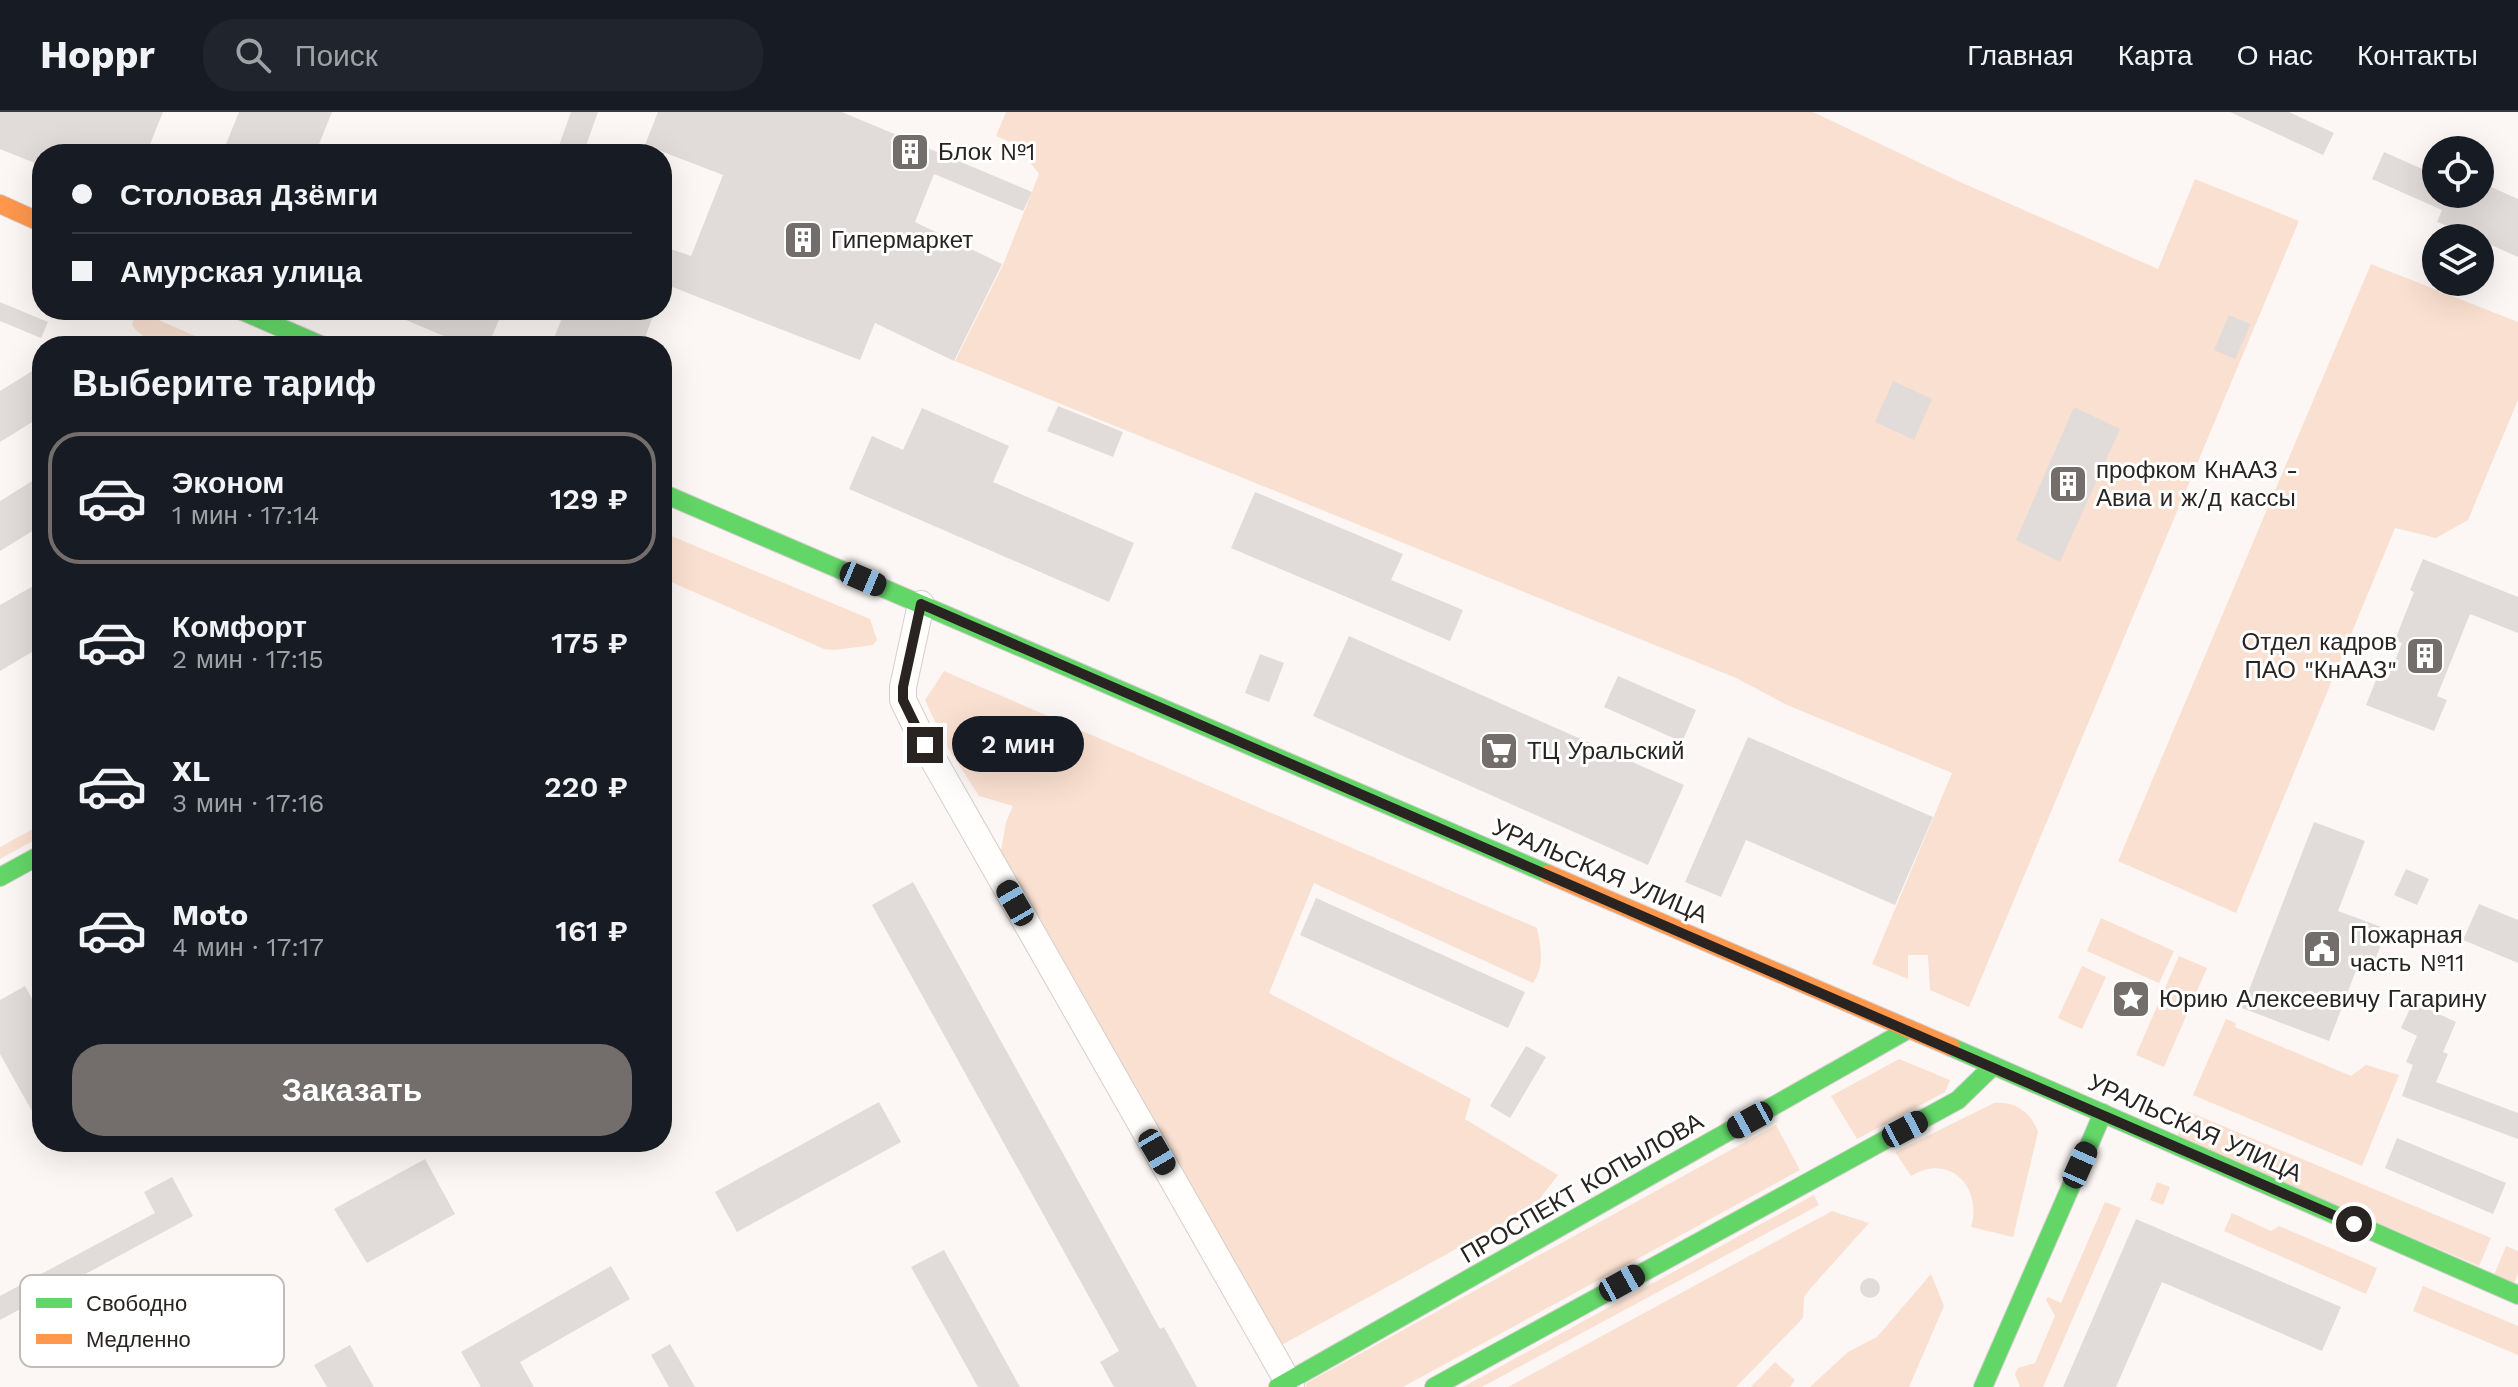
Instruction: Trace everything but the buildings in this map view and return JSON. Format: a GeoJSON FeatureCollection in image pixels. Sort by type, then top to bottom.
{"type":"FeatureCollection","features":[{"type":"Feature","properties":{"kind":"street"},"geometry":{"type":"LineString","coordinates":[[0,204],[32,218]]}},
{"type":"Feature","properties":{"kind":"street"},"geometry":{"type":"LineString","coordinates":[[263,320],[300,336]]}},
{"type":"Feature","properties":{"kind":"street","name":"УРАЛЬСКАЯ УЛИЦА"},"geometry":{"type":"LineString","coordinates":[[672,497],[1909,1029],[2518,1295]]}},
{"type":"Feature","properties":{"kind":"street"},"geometry":{"type":"LineString","coordinates":[[921,604],[903,700],[1285,1385]]}},
{"type":"Feature","properties":{"kind":"street"},"geometry":{"type":"LineString","coordinates":[[0,877],[32,859]]}},
{"type":"Feature","properties":{"kind":"street","name":"ПРОСПЕКТ КОПЫЛОВА"},"geometry":{"type":"LineString","coordinates":[[1285,1385],[1909,1029]]}},
{"type":"Feature","properties":{"kind":"street"},"geometry":{"type":"LineString","coordinates":[[1434,1387],[1958,1100],[1993,1066]]}},
{"type":"Feature","properties":{"kind":"street"},"geometry":{"type":"LineString","coordinates":[[1983,1387],[2103,1113]]}},
{"type":"Feature","properties":{"kind":"shaded area"},"geometry":{"type":"Polygon","coordinates":[[[1006,112],[1813,112],[1958,181],[2158,269],[2195,179],[2299,221],[1969,1007],[1930,990],[1928,955],[1908,955],[1908,979],[1872,964],[1952,773],[1787,705],[1736,678],[955,361],[1003,265],[1039,174],[1017,145],[996,136],[1006,112]]]}},
{"type":"Feature","properties":{"kind":"shaded area"},"geometry":{"type":"Polygon","coordinates":[[[2371,264],[2422,284],[2422,296],[2452,296],[2518,322],[2518,400],[2468,520],[2436,538],[2395,528],[2236,913],[2118,861],[2371,264]]]}},
{"type":"Feature","properties":{"kind":"shaded area"},"geometry":{"type":"Polygon","coordinates":[[[134,320],[158,320],[195,336],[144,336],[132,325],[134,320]]]}},
{"type":"Feature","properties":{"kind":"shaded area"},"geometry":{"type":"Polygon","coordinates":[[[672,536],[870,619],[877,640],[873,645],[824,649],[672,582],[672,536]]]}},
{"type":"Feature","properties":{"kind":"shaded area"},"geometry":{"type":"Polygon","coordinates":[[[944,671],[1537,928],[1541,963],[1533,983],[1314,883],[1269,993],[1471,1099],[1465,1119],[1558,1175],[1538,1204],[1278,1347],[1000,857],[1006,822],[1013,806],[979,796],[946,745],[925,700],[944,671]]]}},
{"type":"Feature","properties":{"kind":"shaded area"},"geometry":{"type":"Polygon","coordinates":[[[32,829],[32,841],[0,859],[0,847],[32,829]]]}},
{"type":"Feature","properties":{"kind":"shaded area"},"geometry":{"type":"Polygon","coordinates":[[[2101,918],[2174,951],[2159,983],[2087,951],[2101,918]]]}},
{"type":"Feature","properties":{"kind":"shaded area"},"geometry":{"type":"Polygon","coordinates":[[[2179,956],[2207,968],[2164,1067],[2136,1055],[2179,956]]]}},
{"type":"Feature","properties":{"kind":"shaded area"},"geometry":{"type":"Polygon","coordinates":[[[2082,966],[2106,977],[2082,1029],[2058,1018],[2082,966]]]}},
{"type":"Feature","properties":{"kind":"shaded area"},"geometry":{"type":"Polygon","coordinates":[[[2226,1019],[2236,1023],[2235,1027],[2351,1076],[2366,1065],[2399,1075],[2362,1166],[2193,1095],[2226,1019]]]}},
{"type":"Feature","properties":{"kind":"shaded area"},"geometry":{"type":"Polygon","coordinates":[[[1899,1059],[1950,1080],[1945,1092],[1857,1139],[1831,1096],[1899,1059]]]}},
{"type":"Feature","properties":{"kind":"shaded area"},"geometry":{"type":"Polygon","coordinates":[[[1994,1103],[2021,1109],[2038,1132],[2013,1237],[1971,1227],[1972,1199],[1960,1178],[1938,1168],[1911,1176],[1895,1152],[1994,1103]]]}},
{"type":"Feature","properties":{"kind":"shaded area"},"geometry":{"type":"Polygon","coordinates":[[[2187,1111],[2491,1238],[2479,1266],[2177,1137],[2187,1111]]]}},
{"type":"Feature","properties":{"kind":"shaded area"},"geometry":{"type":"Polygon","coordinates":[[[1776,1125],[1800,1170],[1403,1387],[1307,1387],[1305,1384],[1776,1125]]]}},
{"type":"Feature","properties":{"kind":"shaded area"},"geometry":{"type":"Polygon","coordinates":[[[2157,1182],[2170,1187],[2163,1205],[2150,1200],[2157,1182]]]}},
{"type":"Feature","properties":{"kind":"shaded area"},"geometry":{"type":"Polygon","coordinates":[[[1814,1195],[1819,1205],[1482,1387],[1463,1387],[1814,1195]]]}},
{"type":"Feature","properties":{"kind":"shaded area"},"geometry":{"type":"Polygon","coordinates":[[[2105,1202],[2121,1208],[2043,1387],[2020,1387],[2015,1374],[2018,1368],[2035,1363],[2055,1316],[2046,1300],[2048,1297],[2061,1303],[2105,1202]]]}},
{"type":"Feature","properties":{"kind":"shaded area"},"geometry":{"type":"Polygon","coordinates":[[[1832,1211],[1869,1223],[1804,1297],[1803,1318],[1736,1387],[1508,1387],[1832,1211]]]}},
{"type":"Feature","properties":{"kind":"shaded area"},"geometry":{"type":"Polygon","coordinates":[[[2232,1213],[2271,1231],[2279,1226],[2377,1268],[2366,1294],[2224,1231],[2232,1213]]]}},
{"type":"Feature","properties":{"kind":"shaded area"},"geometry":{"type":"Polygon","coordinates":[[[2506,1246],[2518,1251],[2518,1273],[2514,1283],[2494,1275],[2506,1246]]]}},
{"type":"Feature","properties":{"kind":"shaded area"},"geometry":{"type":"Polygon","coordinates":[[[1931,1274],[1944,1306],[1909,1387],[1810,1387],[1848,1352],[1877,1337],[1931,1274]]]}},
{"type":"Feature","properties":{"kind":"shaded area"},"geometry":{"type":"Polygon","coordinates":[[[2423,1286],[2518,1326],[2518,1355],[2413,1311],[2423,1286]]]}},
{"type":"Feature","properties":{"kind":"shaded area"},"geometry":{"type":"Polygon","coordinates":[[[1775,1362],[1795,1380],[1790,1387],[1751,1387],[1775,1362]]]}},
{"type":"Feature","properties":{"kind":"traffic: fast"},"geometry":{"type":"LineString","coordinates":[[263,320],[300,336]]}},
{"type":"Feature","properties":{"kind":"traffic: fast"},"geometry":{"type":"LineString","coordinates":[[672,497],[1548,874]]}},
{"type":"Feature","properties":{"kind":"traffic: fast"},"geometry":{"type":"LineString","coordinates":[[0,877],[32,859]]}},
{"type":"Feature","properties":{"kind":"traffic: fast"},"geometry":{"type":"LineString","coordinates":[[1278,1387],[1909,1029]]}},
{"type":"Feature","properties":{"kind":"traffic: fast"},"geometry":{"type":"LineString","coordinates":[[1951,1047],[2518,1295]]}},
{"type":"Feature","properties":{"kind":"traffic: fast"},"geometry":{"type":"LineString","coordinates":[[1434,1387],[1958,1100],[1993,1066]]}},
{"type":"Feature","properties":{"kind":"traffic: fast"},"geometry":{"type":"LineString","coordinates":[[1983,1387],[2103,1113]]}},
{"type":"Feature","properties":{"kind":"traffic: slow"},"geometry":{"type":"LineString","coordinates":[[0,204],[32,218]]}},
{"type":"Feature","properties":{"kind":"traffic: slow"},"geometry":{"type":"LineString","coordinates":[[1548,874],[1951,1047]]}},
{"type":"Feature","properties":{"kind":"place","name":"Блок №1"},"geometry":{"type":"Point","coordinates":[910,152]}},
{"type":"Feature","properties":{"kind":"place","name":"Гипермаркет"},"geometry":{"type":"Point","coordinates":[803,240]}},
{"type":"Feature","properties":{"kind":"place","name":"профком КнААЗ - Авиа и ж/д кассы"},"geometry":{"type":"Point","coordinates":[2068,484]}},
{"type":"Feature","properties":{"kind":"place","name":"Отдел кадров ПАО \"КнААЗ\""},"geometry":{"type":"Point","coordinates":[2425,656]}},
{"type":"Feature","properties":{"kind":"place","name":"ТЦ Уральский"},"geometry":{"type":"Point","coordinates":[1499,751]}},
{"type":"Feature","properties":{"kind":"place","name":"Пожарная часть №11"},"geometry":{"type":"Point","coordinates":[2322,949]}},
{"type":"Feature","properties":{"kind":"place","name":"Юрию Алексеевичу Гагарину"},"geometry":{"type":"Point","coordinates":[2131,999]}},
{"type":"Feature","properties":{"kind":"route"},"geometry":{"type":"LineString","coordinates":[[925,745],[903,700],[921,604],[2354,1224]]}}]}
